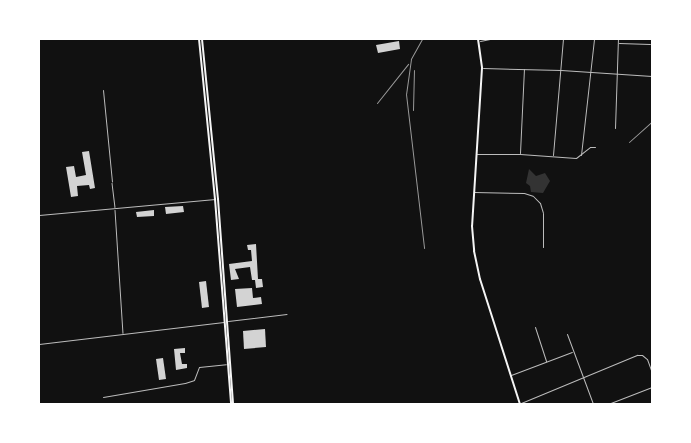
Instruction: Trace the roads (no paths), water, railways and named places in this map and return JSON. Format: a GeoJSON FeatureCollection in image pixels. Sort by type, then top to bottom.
{"type":"FeatureCollection","features":[{"type":"Feature","properties":{"kind":"main road"},"geometry":{"type":"LineString","coordinates":[[200,40],[217,199],[232,404]]}},
{"type":"Feature","properties":{"kind":"main road"},"geometry":{"type":"LineString","coordinates":[[478,40],[482,68],[474,192],[474,251],[482,286],[520,404]]}},
{"type":"Feature","properties":{"kind":"street"},"geometry":{"type":"LineString","coordinates":[[478,40],[490,39]]}},
{"type":"Feature","properties":{"kind":"street"},"geometry":{"type":"LineString","coordinates":[[552,156],[563,39]]}},
{"type":"Feature","properties":{"kind":"street"},"geometry":{"type":"LineString","coordinates":[[581,156],[594,39]]}},
{"type":"Feature","properties":{"kind":"street"},"geometry":{"type":"LineString","coordinates":[[615,128],[618,39]]}},
{"type":"Feature","properties":{"kind":"street"},"geometry":{"type":"LineString","coordinates":[[618,43],[650,44]]}},
{"type":"Feature","properties":{"kind":"street"},"geometry":{"type":"LineString","coordinates":[[482,68],[524,68],[652,76]]}},
{"type":"Feature","properties":{"kind":"street"},"geometry":{"type":"LineString","coordinates":[[520,154],[524,68]]}},
{"type":"Feature","properties":{"kind":"street"},"geometry":{"type":"LineString","coordinates":[[103,90],[112,182]]}},
{"type":"Feature","properties":{"kind":"street"},"geometry":{"type":"LineString","coordinates":[[476,154],[520,154],[576,158],[581,156],[590,147],[595,147]]}},
{"type":"Feature","properties":{"kind":"street"},"geometry":{"type":"LineString","coordinates":[[474,192],[534,196],[540,203],[543,213],[543,247]]}},
{"type":"Feature","properties":{"kind":"street"},"geometry":{"type":"LineString","coordinates":[[39,215],[217,199]]}},
{"type":"Feature","properties":{"kind":"street"},"geometry":{"type":"LineString","coordinates":[[39,344],[287,314]]}},
{"type":"Feature","properties":{"kind":"street"},"geometry":{"type":"LineString","coordinates":[[535,327],[546,362]]}},
{"type":"Feature","properties":{"kind":"street"},"geometry":{"type":"LineString","coordinates":[[567,334],[593,404]]}},
{"type":"Feature","properties":{"kind":"street"},"geometry":{"type":"LineString","coordinates":[[511,375],[573,352]]}},
{"type":"Feature","properties":{"kind":"street"},"geometry":{"type":"LineString","coordinates":[[520,404],[637,355],[642,355],[646,359],[652,373]]}},
{"type":"Feature","properties":{"kind":"street"},"geometry":{"type":"LineString","coordinates":[[103,397],[185,383],[194,380],[199,367],[229,364]]}},
{"type":"Feature","properties":{"kind":"street"},"geometry":{"type":"LineString","coordinates":[[608,404],[652,387]]}},
{"type":"Feature","properties":{"kind":"lane"},"geometry":{"type":"LineString","coordinates":[[112,182],[123,333]]}},
{"type":"Feature","properties":{"kind":"railway"},"geometry":{"type":"LineString","coordinates":[[422,39],[411,59],[406,94],[424,248]]}},
{"type":"Feature","properties":{"kind":"railway"},"geometry":{"type":"LineString","coordinates":[[377,103],[408,64]]}},
{"type":"Feature","properties":{"kind":"railway"},"geometry":{"type":"LineString","coordinates":[[413,110],[414,70]]}},
{"type":"Feature","properties":{"kind":"railway"},"geometry":{"type":"LineString","coordinates":[[629,142],[652,121]]}}]}
